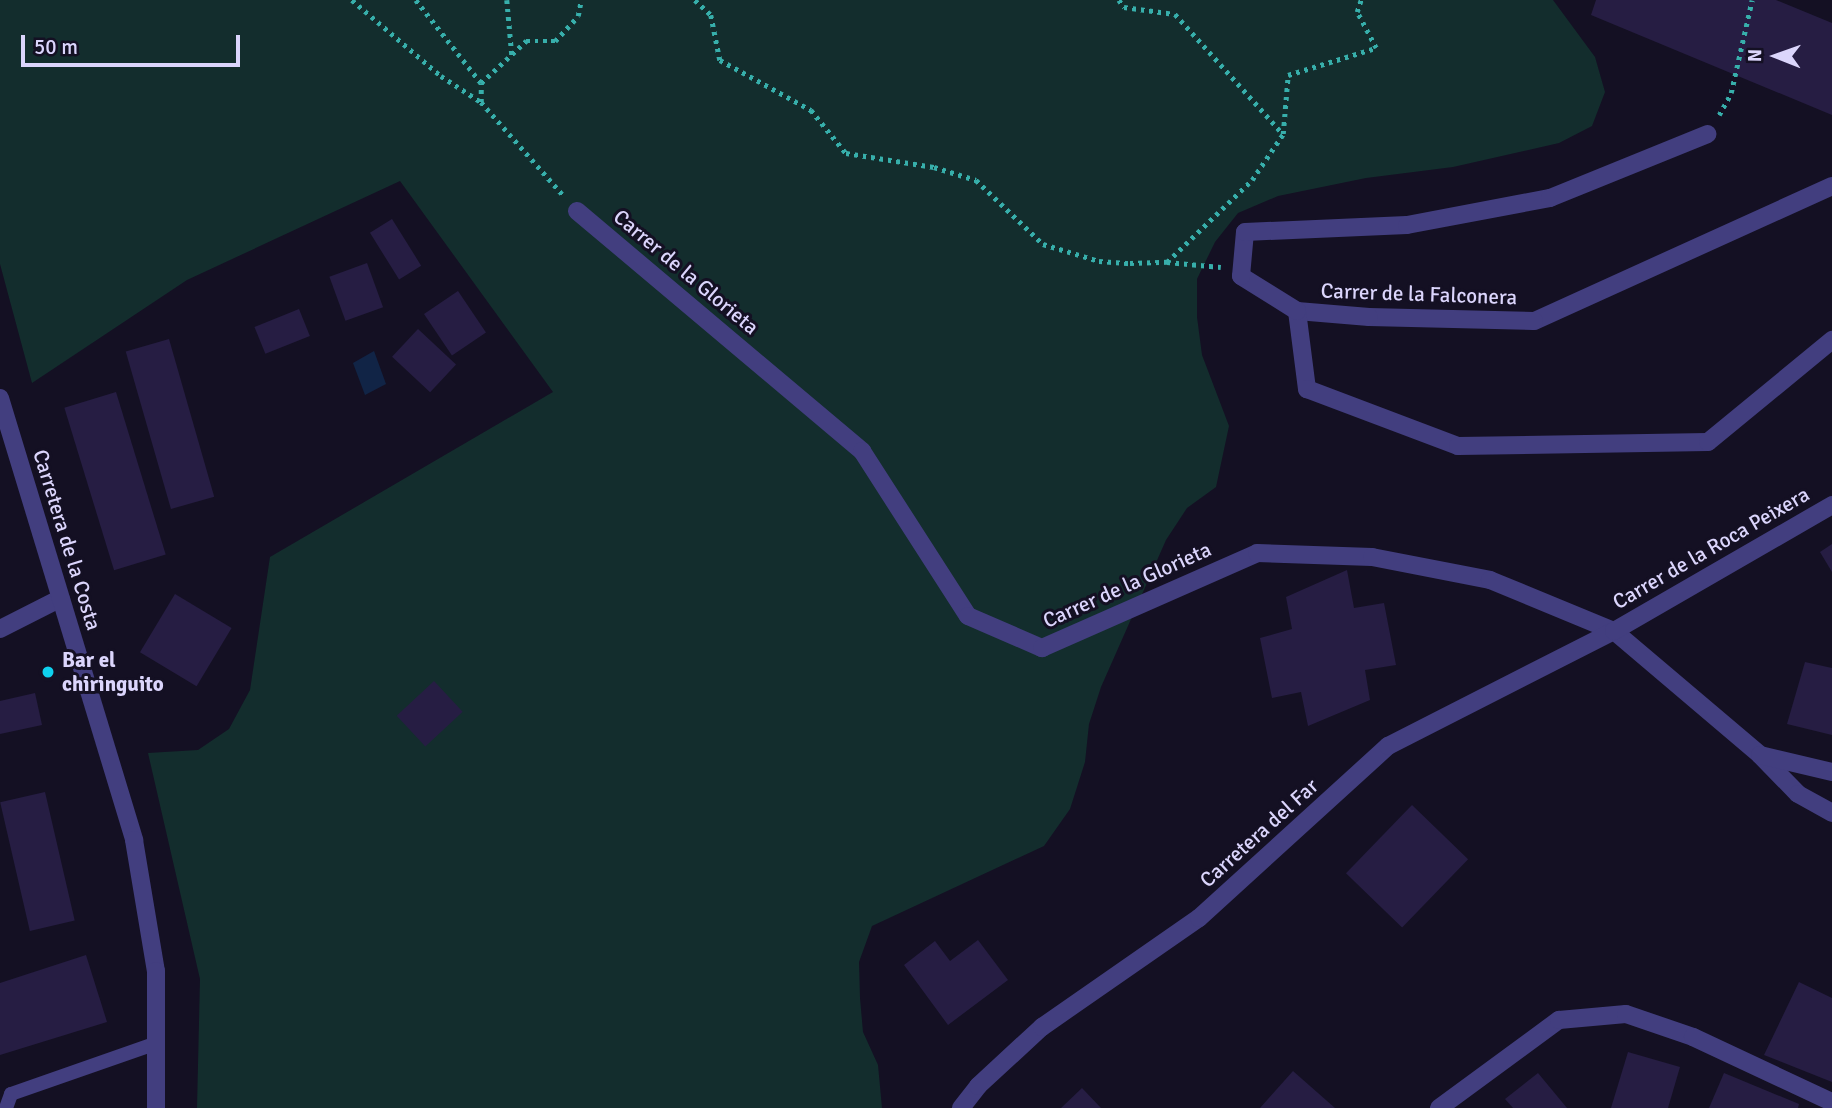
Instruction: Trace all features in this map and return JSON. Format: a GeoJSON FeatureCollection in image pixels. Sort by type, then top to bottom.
{"type":"FeatureCollection","features":[{"type":"Feature","properties":{"kind":"street"},"geometry":{"type":"LineString","coordinates":[[1297,311],[1241,276],[1245,232],[1407,225],[1550,198],[1708,134]]}},
{"type":"Feature","properties":{"kind":"street","name":"Carrer de la Falconera"},"geometry":{"type":"LineString","coordinates":[[1832,186],[1535,321],[1369,317],[1297,311],[1307,389],[1458,446],[1708,442],[1832,340]]}},
{"type":"Feature","properties":{"kind":"street","name":"Carrer de la Glorieta"},"geometry":{"type":"LineString","coordinates":[[578,211],[862,451],[968,616],[1042,648],[1257,553],[1372,557],[1490,580],[1614,631],[1760,755],[1798,794],[1832,813]]}},
{"type":"Feature","properties":{"kind":"street","name":"Carretera de la Costa"},"geometry":{"type":"LineString","coordinates":[[0,398],[134,840],[156,971],[156,1108]]}},
{"type":"Feature","properties":{"kind":"street","name":"Carrer de la Roca Peixera"},"geometry":{"type":"LineString","coordinates":[[1614,631],[1832,505]]}},
{"type":"Feature","properties":{"kind":"street"},"geometry":{"type":"LineString","coordinates":[[0,629],[61,598]]}},
{"type":"Feature","properties":{"kind":"street","name":"Carretera del Far"},"geometry":{"type":"LineString","coordinates":[[961,1108],[978,1086],[1042,1027],[1199,918],[1388,746],[1614,631]]}},
{"type":"Feature","properties":{"kind":"street"},"geometry":{"type":"LineString","coordinates":[[1760,755],[1832,772]]}},
{"type":"Feature","properties":{"kind":"street"},"geometry":{"type":"LineString","coordinates":[[1439,1108],[1559,1020],[1626,1014],[1693,1037],[1832,1102]]}},
{"type":"Feature","properties":{"kind":"lane"},"geometry":{"type":"LineString","coordinates":[[6,1108],[11,1094],[157,1043]]}},
{"type":"Feature","properties":{"kind":"path"},"geometry":{"type":"LineString","coordinates":[[352,0],[442,76],[481,102],[578,211]]}},
{"type":"Feature","properties":{"kind":"path"},"geometry":{"type":"LineString","coordinates":[[416,0],[481,83],[481,102]]}},
{"type":"Feature","properties":{"kind":"path"},"geometry":{"type":"LineString","coordinates":[[508,0],[512,56]]}},
{"type":"Feature","properties":{"kind":"path"},"geometry":{"type":"LineString","coordinates":[[481,83],[526,41],[555,41],[578,16],[581,0]]}},
{"type":"Feature","properties":{"kind":"path"},"geometry":{"type":"LineString","coordinates":[[695,0],[711,15],[720,60],[811,110],[846,153],[934,167],[976,180],[1043,244],[1099,261],[1217,265],[1241,276]]}},
{"type":"Feature","properties":{"kind":"path"},"geometry":{"type":"LineString","coordinates":[[1119,0],[1124,8],[1175,13],[1283,134]]}},
{"type":"Feature","properties":{"kind":"path"},"geometry":{"type":"LineString","coordinates":[[1167,262],[1252,180],[1283,134],[1288,75],[1376,48],[1357,12],[1361,0]]}},
{"type":"Feature","properties":{"kind":"path"},"geometry":{"type":"LineString","coordinates":[[1708,134],[1731,93],[1752,0]]}},
{"type":"Feature","properties":{"kind":"green space"},"geometry":{"type":"Polygon","coordinates":[[[0,0],[1553,0],[1595,57],[1605,92],[1592,126],[1559,143],[1453,167],[1366,178],[1278,196],[1238,213],[1215,242],[1197,279],[1197,317],[1202,355],[1229,426],[1216,487],[1187,508],[1166,540],[1101,687],[1089,724],[1085,762],[1070,809],[1044,846],[872,926],[859,962],[860,998],[863,1032],[878,1065],[882,1108],[197,1108],[200,979],[148,753],[198,750],[229,729],[250,690],[270,557],[553,392],[400,181],[187,280],[32,383],[0,264],[0,0]]]}},
{"type":"Feature","properties":{"kind":"water"},"geometry":{"type":"Polygon","coordinates":[[[374,351],[386,384],[365,395],[353,363],[374,351]]]}},
{"type":"Feature","properties":{"kind":"building"},"geometry":{"type":"Polygon","coordinates":[[[1596,0],[1776,0],[1832,23],[1832,115],[1591,15],[1596,0]]]}},
{"type":"Feature","properties":{"kind":"building"},"geometry":{"type":"Polygon","coordinates":[[[392,219],[421,266],[399,279],[370,233],[392,219]]]}},
{"type":"Feature","properties":{"kind":"building"},"geometry":{"type":"Polygon","coordinates":[[[367,263],[383,307],[345,321],[329,277],[367,263]]]}},
{"type":"Feature","properties":{"kind":"building"},"geometry":{"type":"Polygon","coordinates":[[[458,291],[486,332],[452,355],[424,314],[458,291]]]}},
{"type":"Feature","properties":{"kind":"building"},"geometry":{"type":"Polygon","coordinates":[[[299,309],[310,336],[265,354],[254,327],[299,309]]]}},
{"type":"Feature","properties":{"kind":"building"},"geometry":{"type":"Polygon","coordinates":[[[418,329],[456,364],[430,392],[392,357],[418,329]]]}},
{"type":"Feature","properties":{"kind":"building"},"geometry":{"type":"Polygon","coordinates":[[[169,339],[214,497],[171,509],[126,351],[169,339]]]}},
{"type":"Feature","properties":{"kind":"building"},"geometry":{"type":"Polygon","coordinates":[[[116,392],[166,555],[114,570],[64,408],[116,392]]]}},
{"type":"Feature","properties":{"kind":"building"},"geometry":{"type":"Polygon","coordinates":[[[1832,544],[1832,572],[1820,552],[1832,544]]]}},
{"type":"Feature","properties":{"kind":"building"},"geometry":{"type":"Polygon","coordinates":[[[1347,570],[1354,608],[1384,603],[1396,665],[1365,670],[1370,700],[1308,726],[1301,692],[1272,698],[1260,638],[1292,629],[1286,597],[1347,570]]]}},
{"type":"Feature","properties":{"kind":"building"},"geometry":{"type":"Polygon","coordinates":[[[175,594],[232,628],[197,686],[140,652],[175,594]]]}},
{"type":"Feature","properties":{"kind":"building"},"geometry":{"type":"Polygon","coordinates":[[[1805,662],[1832,668],[1832,735],[1787,724],[1805,662]]]}},
{"type":"Feature","properties":{"kind":"building"},"geometry":{"type":"Polygon","coordinates":[[[434,681],[463,712],[425,746],[397,716],[434,681]]]}},
{"type":"Feature","properties":{"kind":"building"},"geometry":{"type":"Polygon","coordinates":[[[35,693],[42,725],[0,734],[0,701],[35,693]]]}},
{"type":"Feature","properties":{"kind":"building"},"geometry":{"type":"Polygon","coordinates":[[[45,792],[75,921],[30,931],[0,802],[45,792]]]}},
{"type":"Feature","properties":{"kind":"building"},"geometry":{"type":"Polygon","coordinates":[[[1412,805],[1468,859],[1402,928],[1346,873],[1412,805]]]}},
{"type":"Feature","properties":{"kind":"building"},"geometry":{"type":"Polygon","coordinates":[[[978,940],[1008,980],[948,1025],[904,965],[935,941],[950,961],[978,940]]]}},
{"type":"Feature","properties":{"kind":"building"},"geometry":{"type":"Polygon","coordinates":[[[86,955],[107,1022],[0,1055],[0,983],[86,955]]]}},
{"type":"Feature","properties":{"kind":"building"},"geometry":{"type":"Polygon","coordinates":[[[1799,982],[1832,998],[1832,1082],[1764,1055],[1799,982]]]}},
{"type":"Feature","properties":{"kind":"building"},"geometry":{"type":"Polygon","coordinates":[[[1628,1052],[1680,1067],[1668,1108],[1611,1108],[1628,1052]]]}},
{"type":"Feature","properties":{"kind":"building"},"geometry":{"type":"Polygon","coordinates":[[[1293,1071],[1335,1108],[1260,1108],[1293,1071]]]}},
{"type":"Feature","properties":{"kind":"building"},"geometry":{"type":"Polygon","coordinates":[[[1538,1073],[1567,1108],[1513,1108],[1505,1099],[1538,1073]]]}},
{"type":"Feature","properties":{"kind":"building"},"geometry":{"type":"Polygon","coordinates":[[[1724,1073],[1799,1104],[1798,1108],[1709,1108],[1724,1073]]]}},
{"type":"Feature","properties":{"kind":"building"},"geometry":{"type":"Polygon","coordinates":[[[1082,1088],[1101,1108],[1061,1108],[1082,1088]]]}},
{"type":"Feature","properties":{"kind":"place","name":"Bar el chiringuito"},"geometry":{"type":"Point","coordinates":[48,672]}}]}
